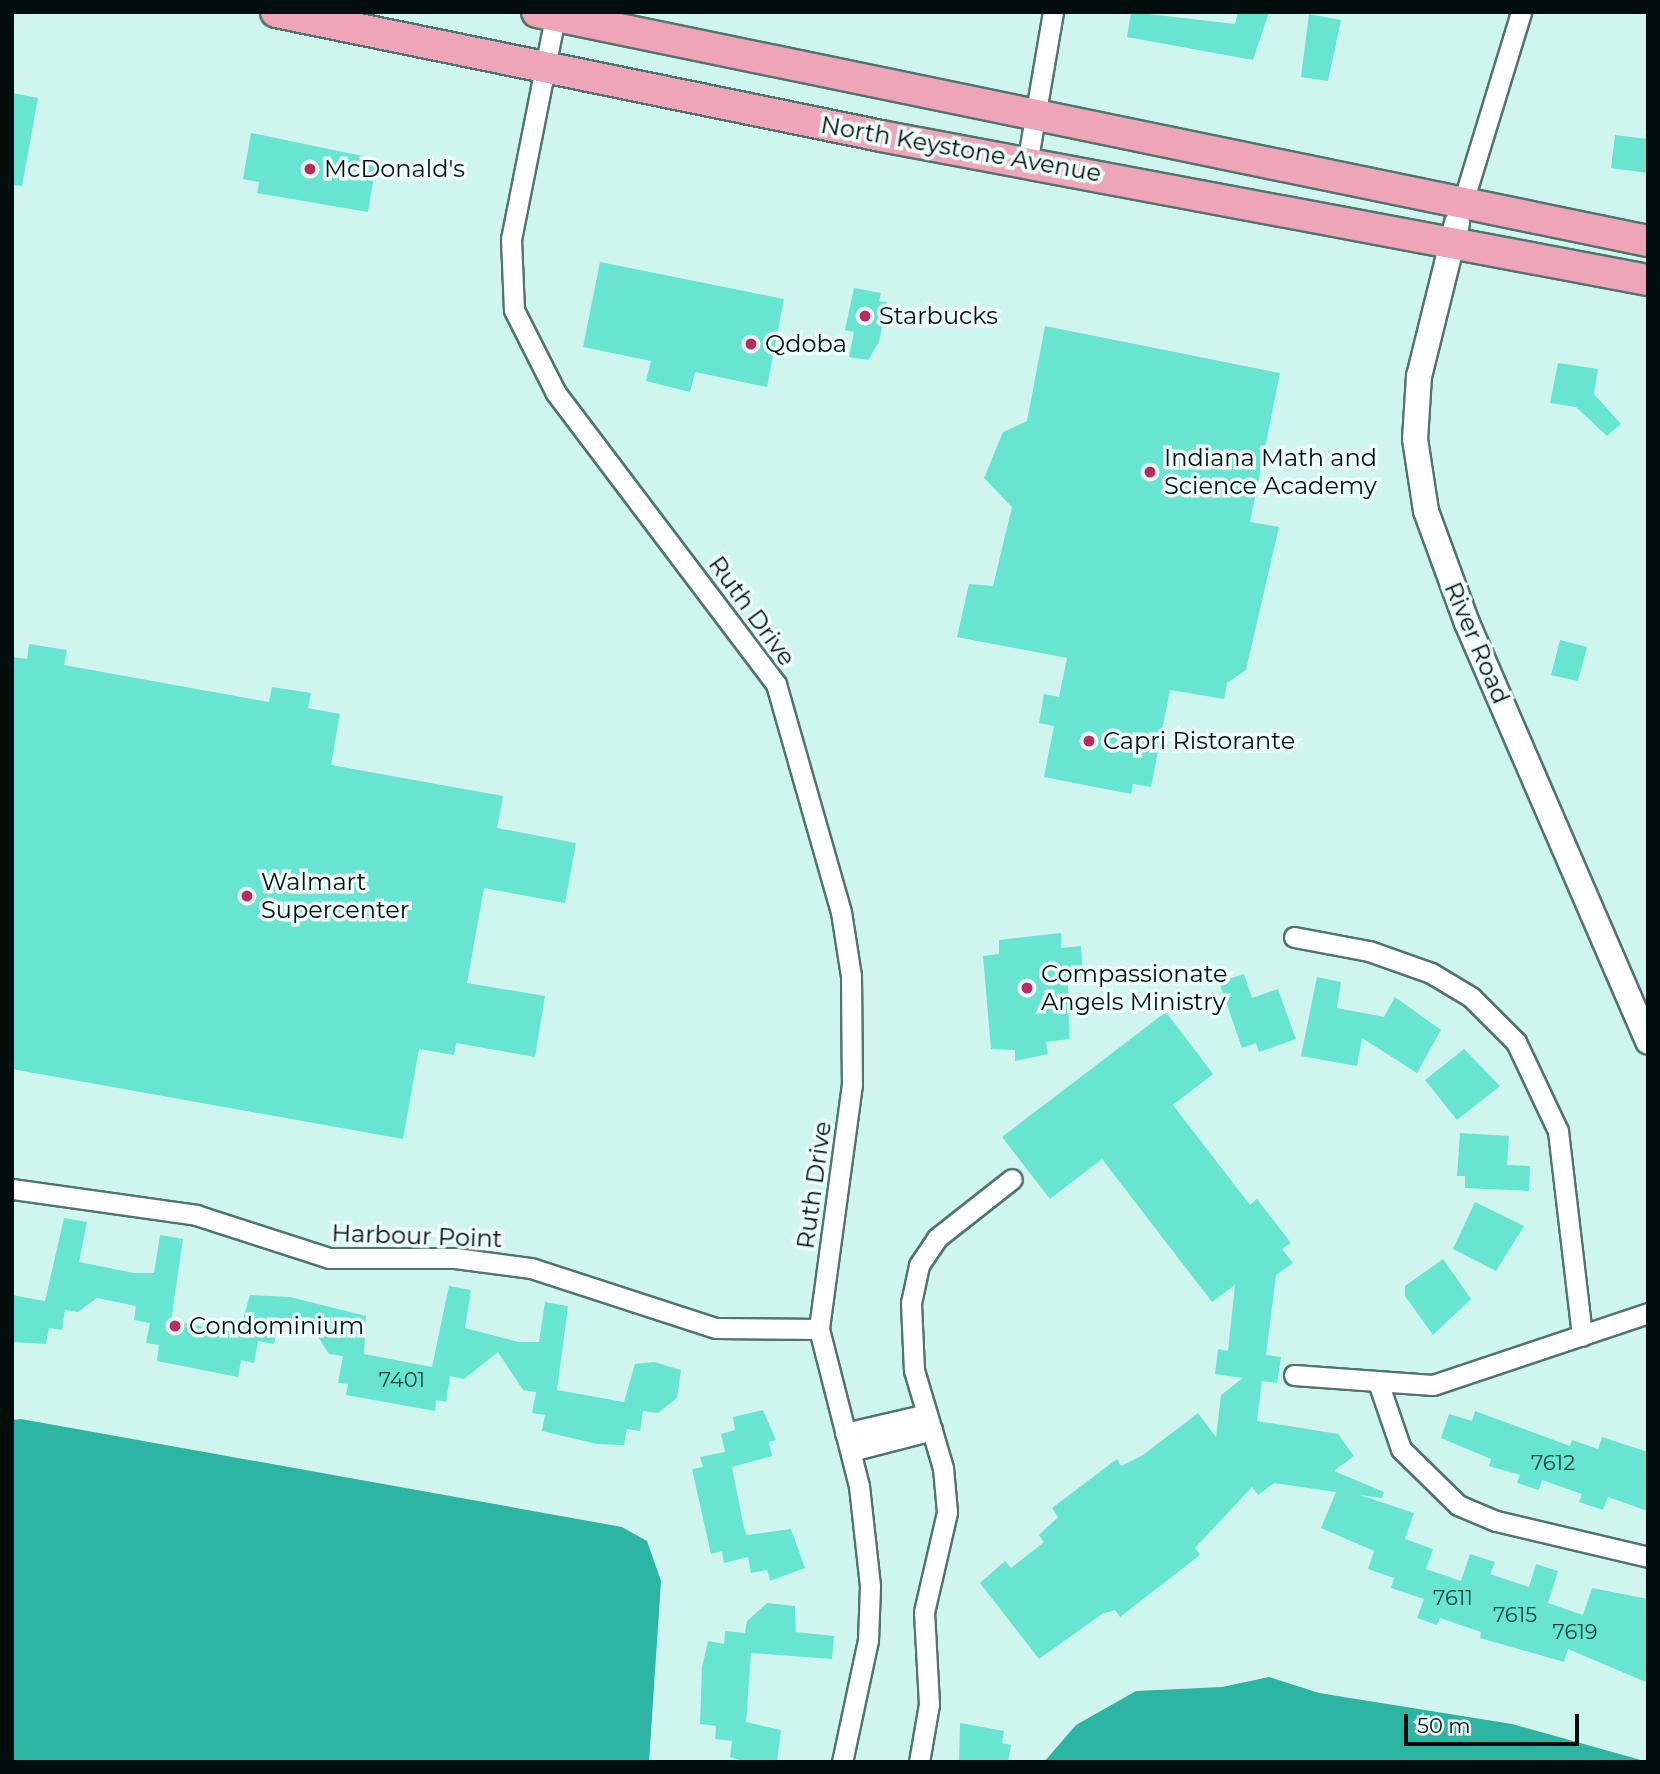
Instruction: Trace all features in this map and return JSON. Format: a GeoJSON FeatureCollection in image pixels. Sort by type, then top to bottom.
{"type":"FeatureCollection","features":[{"type":"Feature","properties":{"kind":"main road","name":"North Keystone Avenue"},"geometry":{"type":"LineString","coordinates":[[275,12],[1027,164],[1049,163],[1457,223],[1648,241]]}},
{"type":"Feature","properties":{"kind":"main road","name":"North Keystone Avenue"},"geometry":{"type":"LineString","coordinates":[[550,13],[1037,114],[1457,223],[1648,280]]}},
{"type":"Feature","properties":{"kind":"street"},"geometry":{"type":"LineString","coordinates":[[1027,164],[1053,12]]}},
{"type":"Feature","properties":{"kind":"street"},"geometry":{"type":"LineString","coordinates":[[1457,223],[1521,12]]}},
{"type":"Feature","properties":{"kind":"street","name":"Ruth Drive"},"geometry":{"type":"LineString","coordinates":[[550,13],[545,68],[510,239],[516,317],[562,401],[769,672],[818,816],[841,912],[851,987],[852,1084],[819,1329]]}},
{"type":"Feature","properties":{"kind":"street","name":"River Road"},"geometry":{"type":"LineString","coordinates":[[1457,223],[1417,398],[1426,511],[1467,623],[1648,1042]]}},
{"type":"Feature","properties":{"kind":"street"},"geometry":{"type":"LineString","coordinates":[[1294,937],[1369,951],[1431,973],[1471,997],[1516,1042],[1558,1131],[1582,1336]]}},
{"type":"Feature","properties":{"kind":"street"},"geometry":{"type":"LineString","coordinates":[[919,1762],[929,1703],[924,1612],[947,1512],[911,1341],[919,1265],[950,1225],[1012,1179]]}},
{"type":"Feature","properties":{"kind":"street","name":"Harbour Point"},"geometry":{"type":"LineString","coordinates":[[12,1189],[196,1214],[329,1258],[455,1258],[531,1268],[716,1328],[819,1329]]}},
{"type":"Feature","properties":{"kind":"street"},"geometry":{"type":"LineString","coordinates":[[1294,1375],[1379,1385],[1446,1382],[1648,1313]]}},
{"type":"Feature","properties":{"kind":"street"},"geometry":{"type":"LineString","coordinates":[[819,1329],[848,1442],[870,1608],[842,1762]]}},
{"type":"Feature","properties":{"kind":"street"},"geometry":{"type":"LineString","coordinates":[[1379,1385],[1401,1449],[1458,1505],[1496,1521],[1648,1557]]}},
{"type":"Feature","properties":{"kind":"street"},"geometry":{"type":"LineString","coordinates":[[848,1442],[930,1422]]}},
{"type":"Feature","properties":{"kind":"shaded area"},"geometry":{"type":"Polygon","coordinates":[[[21,1419],[622,1527],[647,1541],[661,1581],[649,1762],[12,1762],[12,1420],[21,1419]]]}},
{"type":"Feature","properties":{"kind":"shaded area"},"geometry":{"type":"Polygon","coordinates":[[[1269,1677],[1319,1693],[1512,1724],[1648,1762],[1044,1762],[1076,1725],[1136,1691],[1222,1687],[1269,1677]]]}},
{"type":"Feature","properties":{"kind":"building"},"geometry":{"type":"Polygon","coordinates":[[[1131,12],[1235,24],[1238,12],[1269,12],[1253,60],[1127,37],[1131,12]]]}},
{"type":"Feature","properties":{"kind":"building"},"geometry":{"type":"Polygon","coordinates":[[[1309,14],[1341,20],[1328,81],[1301,77],[1309,14]]]}},
{"type":"Feature","properties":{"kind":"building"},"geometry":{"type":"Polygon","coordinates":[[[12,93],[38,98],[22,186],[12,185],[12,93]]]}},
{"type":"Feature","properties":{"kind":"building","name":"McDonald's"},"geometry":{"type":"Polygon","coordinates":[[[251,133],[377,159],[368,212],[257,193],[259,182],[243,179],[251,133]]]}},
{"type":"Feature","properties":{"kind":"building"},"geometry":{"type":"Polygon","coordinates":[[[1615,135],[1648,139],[1648,173],[1611,168],[1615,135]]]}},
{"type":"Feature","properties":{"kind":"building"},"geometry":{"type":"Polygon","coordinates":[[[600,262],[784,299],[767,387],[695,372],[690,392],[646,381],[651,361],[583,347],[600,262]]]}},
{"type":"Feature","properties":{"kind":"building"},"geometry":{"type":"Polygon","coordinates":[[[854,288],[881,293],[879,301],[887,302],[879,342],[868,360],[849,357],[854,332],[845,330],[854,288]]]}},
{"type":"Feature","properties":{"kind":"building"},"geometry":{"type":"Polygon","coordinates":[[[1045,326],[1280,373],[1250,522],[1279,527],[1246,670],[1227,683],[1224,699],[1170,690],[1151,787],[1133,784],[1131,794],[1044,777],[1054,726],[1039,723],[1044,694],[1059,697],[1067,658],[957,637],[969,584],[993,586],[1012,507],[984,478],[1003,432],[1027,421],[1045,326]]]}},
{"type":"Feature","properties":{"kind":"building"},"geometry":{"type":"Polygon","coordinates":[[[1558,363],[1598,369],[1594,394],[1621,424],[1607,436],[1576,407],[1550,403],[1558,363]]]}},
{"type":"Feature","properties":{"kind":"building"},"geometry":{"type":"Polygon","coordinates":[[[1560,640],[1587,647],[1578,681],[1551,675],[1560,640]]]}},
{"type":"Feature","properties":{"kind":"building","name":"Walmart Supercenter"},"geometry":{"type":"Polygon","coordinates":[[[29,644],[67,650],[64,665],[269,702],[272,687],[311,693],[308,708],[340,714],[331,765],[503,796],[497,828],[576,843],[565,903],[484,888],[467,983],[545,996],[535,1057],[456,1043],[454,1055],[419,1049],[403,1139],[12,1069],[12,657],[27,659],[29,644]]]}},
{"type":"Feature","properties":{"kind":"building"},"geometry":{"type":"Polygon","coordinates":[[[1061,933],[1061,948],[1081,946],[1083,977],[1068,979],[1069,1039],[1046,1042],[1048,1054],[1015,1061],[1015,1050],[991,1049],[983,956],[999,954],[999,940],[1061,933]]]}},
{"type":"Feature","properties":{"kind":"building"},"geometry":{"type":"Polygon","coordinates":[[[1244,974],[1252,998],[1278,989],[1296,1039],[1259,1052],[1256,1043],[1242,1048],[1219,982],[1244,974]]]}},
{"type":"Feature","properties":{"kind":"building"},"geometry":{"type":"Polygon","coordinates":[[[1317,977],[1341,982],[1337,1008],[1384,1017],[1395,997],[1441,1030],[1417,1073],[1362,1038],[1357,1066],[1301,1056],[1317,977]]]}},
{"type":"Feature","properties":{"kind":"building"},"geometry":{"type":"Polygon","coordinates":[[[1166,1012],[1213,1074],[1173,1105],[1250,1205],[1257,1199],[1291,1243],[1282,1249],[1293,1263],[1276,1275],[1266,1355],[1281,1357],[1277,1383],[1262,1381],[1257,1421],[1338,1434],[1354,1456],[1334,1471],[1384,1492],[1382,1498],[1360,1495],[1414,1513],[1405,1539],[1433,1549],[1426,1569],[1461,1581],[1470,1554],[1495,1562],[1490,1574],[1529,1587],[1536,1564],[1558,1571],[1548,1603],[1583,1615],[1592,1588],[1648,1599],[1648,1683],[1568,1649],[1564,1662],[1480,1638],[1481,1632],[1440,1618],[1437,1625],[1417,1618],[1424,1599],[1391,1588],[1394,1578],[1368,1569],[1374,1551],[1321,1528],[1336,1492],[1274,1483],[1258,1495],[1252,1487],[1195,1548],[1200,1555],[1120,1617],[1115,1610],[1102,1614],[1039,1659],[980,1583],[1005,1561],[1011,1568],[1044,1542],[1039,1535],[1058,1517],[1052,1508],[1117,1459],[1121,1466],[1143,1455],[1198,1413],[1216,1437],[1221,1395],[1243,1378],[1215,1374],[1218,1349],[1228,1351],[1235,1285],[1212,1302],[1102,1159],[1050,1199],[1002,1137],[1166,1012]]]}},
{"type":"Feature","properties":{"kind":"building"},"geometry":{"type":"Polygon","coordinates":[[[1464,1049],[1500,1086],[1457,1120],[1425,1080],[1464,1049]]]}},
{"type":"Feature","properties":{"kind":"building"},"geometry":{"type":"Polygon","coordinates":[[[1460,1133],[1509,1136],[1507,1165],[1530,1166],[1529,1191],[1465,1188],[1465,1176],[1457,1176],[1460,1133]]]}},
{"type":"Feature","properties":{"kind":"building"},"geometry":{"type":"Polygon","coordinates":[[[1475,1202],[1524,1226],[1496,1271],[1453,1249],[1475,1202]]]}},
{"type":"Feature","properties":{"kind":"building"},"geometry":{"type":"Polygon","coordinates":[[[64,1218],[87,1222],[79,1262],[134,1273],[154,1273],[160,1235],[183,1239],[171,1321],[239,1333],[250,1295],[290,1297],[366,1316],[364,1354],[432,1367],[449,1286],[471,1290],[465,1328],[519,1342],[539,1342],[545,1302],[568,1306],[557,1390],[624,1402],[635,1364],[654,1362],[681,1370],[677,1398],[658,1413],[643,1411],[640,1431],[627,1429],[624,1445],[597,1444],[542,1431],[545,1415],[532,1413],[536,1392],[523,1390],[498,1352],[464,1379],[450,1376],[446,1402],[436,1400],[435,1411],[346,1395],[348,1384],[338,1383],[343,1356],[329,1354],[306,1318],[287,1332],[277,1331],[274,1344],[258,1341],[254,1363],[241,1360],[238,1377],[157,1361],[159,1345],[146,1343],[150,1323],[134,1320],[136,1306],[97,1298],[78,1312],[65,1310],[62,1330],[49,1328],[46,1344],[12,1342],[12,1295],[45,1301],[64,1218]]]}},
{"type":"Feature","properties":{"kind":"building"},"geometry":{"type":"Polygon","coordinates":[[[1443,1259],[1471,1299],[1433,1335],[1405,1296],[1405,1286],[1443,1259]]]}},
{"type":"Feature","properties":{"kind":"building"},"geometry":{"type":"Polygon","coordinates":[[[763,1410],[776,1440],[769,1442],[772,1456],[732,1467],[744,1528],[747,1535],[791,1529],[805,1568],[770,1581],[767,1570],[751,1573],[748,1557],[724,1563],[722,1551],[711,1554],[692,1469],[703,1467],[700,1457],[725,1452],[721,1434],[735,1430],[733,1417],[763,1410]]]}},
{"type":"Feature","properties":{"kind":"building"},"geometry":{"type":"Polygon","coordinates":[[[1475,1411],[1570,1446],[1572,1440],[1598,1449],[1602,1437],[1648,1452],[1648,1511],[1608,1497],[1603,1510],[1579,1502],[1582,1494],[1542,1480],[1539,1490],[1517,1483],[1520,1475],[1489,1466],[1491,1459],[1441,1438],[1449,1414],[1472,1421],[1475,1411]]]}},
{"type":"Feature","properties":{"kind":"building"},"geometry":{"type":"Polygon","coordinates":[[[767,1603],[795,1606],[796,1632],[834,1636],[832,1659],[751,1653],[746,1722],[781,1730],[777,1762],[746,1762],[730,1757],[732,1741],[715,1739],[716,1726],[700,1724],[702,1667],[708,1641],[724,1644],[725,1631],[745,1633],[747,1621],[767,1603]]]}},
{"type":"Feature","properties":{"kind":"building"},"geometry":{"type":"Polygon","coordinates":[[[960,1723],[1004,1731],[1002,1743],[1011,1745],[1008,1762],[959,1762],[960,1723]]]}},
{"type":"Feature","properties":{"kind":"place","name":"McDonald's"},"geometry":{"type":"Point","coordinates":[310,169]}},
{"type":"Feature","properties":{"kind":"place","name":"Starbucks"},"geometry":{"type":"Point","coordinates":[865,316]}},
{"type":"Feature","properties":{"kind":"place","name":"Qdoba"},"geometry":{"type":"Point","coordinates":[751,344]}},
{"type":"Feature","properties":{"kind":"place","name":"Indiana Math and Science Academy"},"geometry":{"type":"Point","coordinates":[1150,472]}},
{"type":"Feature","properties":{"kind":"place","name":"Capri Ristorante"},"geometry":{"type":"Point","coordinates":[1089,741]}},
{"type":"Feature","properties":{"kind":"place","name":"Walmart Supercenter"},"geometry":{"type":"Point","coordinates":[247,896]}},
{"type":"Feature","properties":{"kind":"place","name":"Compassionate Angels Ministry"},"geometry":{"type":"Point","coordinates":[1027,988]}},
{"type":"Feature","properties":{"kind":"place","name":"Condominium"},"geometry":{"type":"Point","coordinates":[175,1326]}}]}
